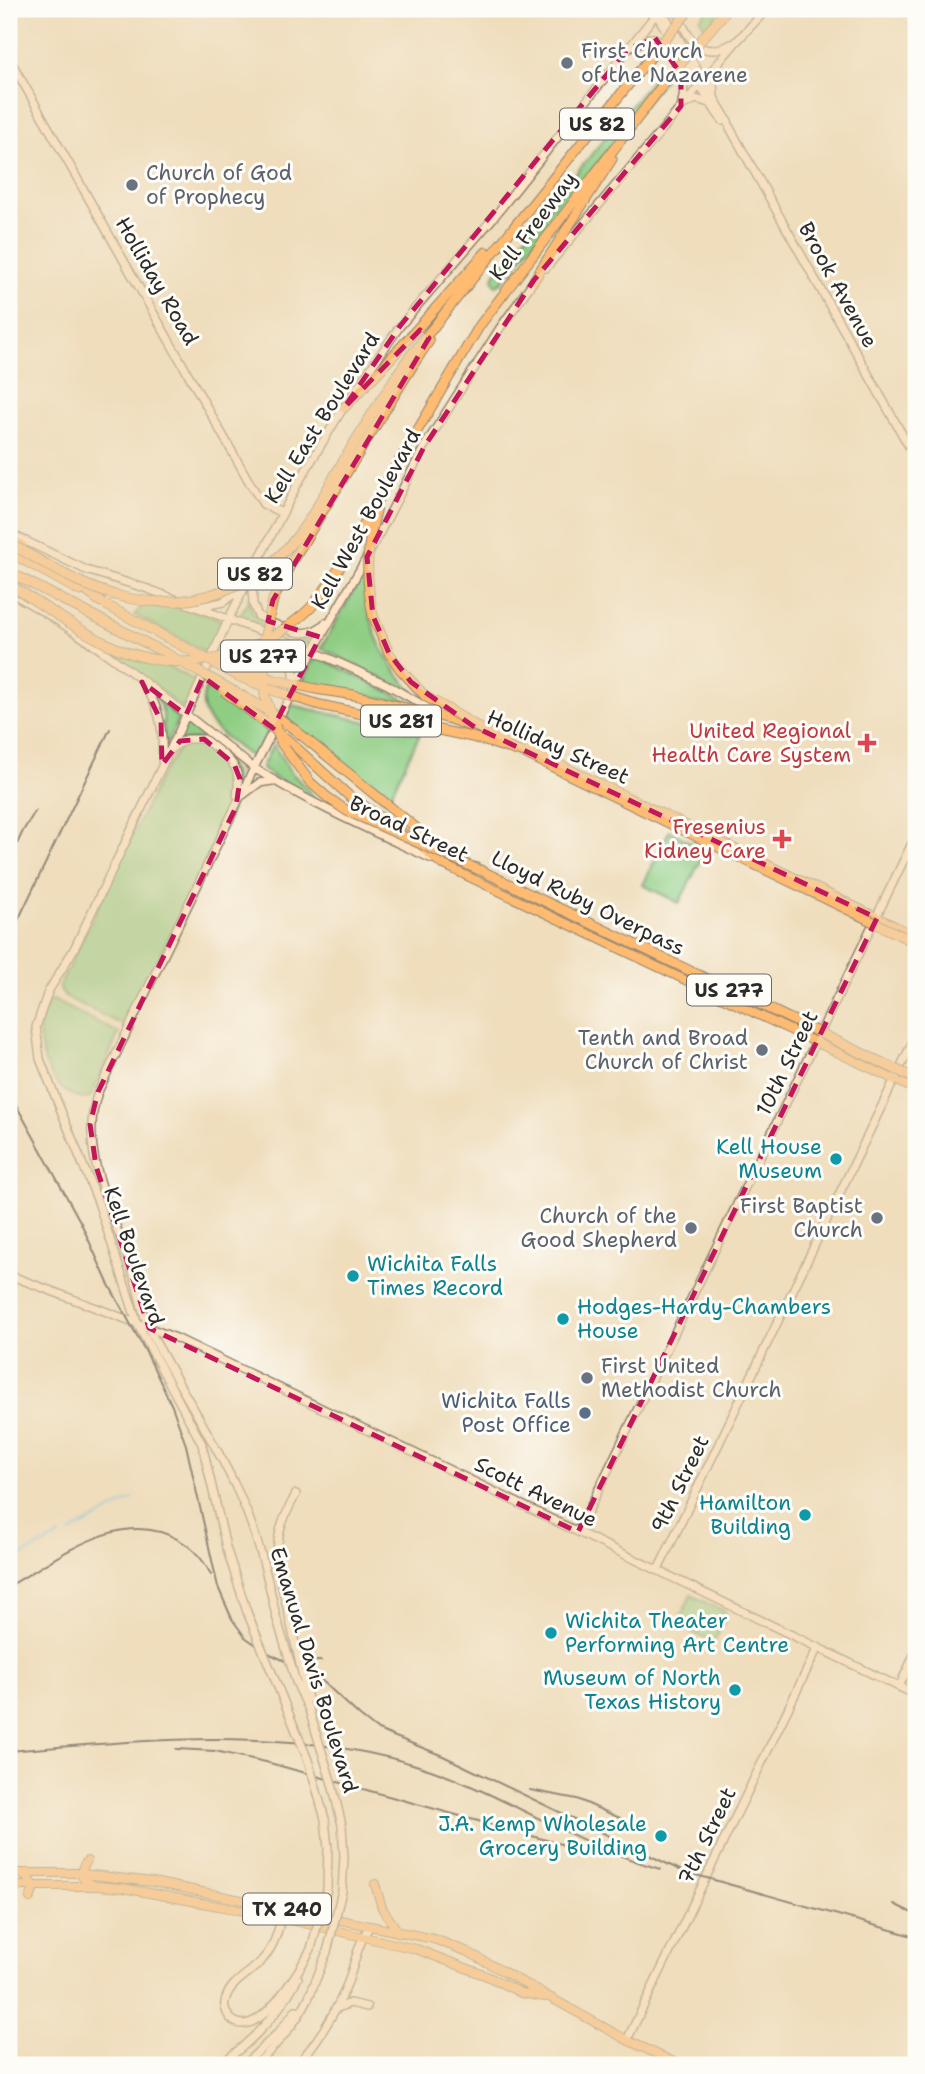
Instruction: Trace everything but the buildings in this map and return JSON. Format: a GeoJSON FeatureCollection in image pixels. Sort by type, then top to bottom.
{"type":"FeatureCollection","features":[{"type":"Feature","properties":{"kind":"highway","name":"Kell Freeway"},"geometry":{"type":"LineString","coordinates":[[463,290],[690,9]]}},
{"type":"Feature","properties":{"kind":"highway","name":"Kell Freeway"},"geometry":{"type":"LineString","coordinates":[[388,480],[480,325],[665,82],[727,10]]}},
{"type":"Feature","properties":{"kind":"highway"},"geometry":{"type":"LineString","coordinates":[[534,279],[639,116]]}},
{"type":"Feature","properties":{"kind":"highway"},"geometry":{"type":"LineString","coordinates":[[344,408],[544,189]]}},
{"type":"Feature","properties":{"kind":"highway","name":"US 277"},"geometry":{"type":"LineString","coordinates":[[463,290],[410,362],[292,561],[273,600],[263,644],[265,696],[281,743],[310,782],[347,811],[479,870]]}},
{"type":"Feature","properties":{"kind":"highway","name":"US 82"},"geometry":{"type":"LineString","coordinates":[[9,543],[85,584],[122,597],[156,603],[187,601],[217,594],[245,581],[277,558],[301,532],[382,397],[410,362]]}},
{"type":"Feature","properties":{"kind":"highway"},"geometry":{"type":"LineString","coordinates":[[388,480],[369,533],[367,577],[373,616],[389,653],[425,696],[524,753],[916,943]]}},
{"type":"Feature","properties":{"kind":"highway","name":"US 82"},"geometry":{"type":"LineString","coordinates":[[9,584],[113,646],[139,656],[166,661],[197,662],[232,656],[257,646],[293,623],[313,606],[333,578],[388,480]]}},
{"type":"Feature","properties":{"kind":"highway"},"geometry":{"type":"LineString","coordinates":[[9,535],[103,603]]}},
{"type":"Feature","properties":{"kind":"highway","name":"US 281"},"geometry":{"type":"LineString","coordinates":[[9,552],[240,677],[278,692],[320,705],[472,737],[524,753]]}},
{"type":"Feature","properties":{"kind":"highway"},"geometry":{"type":"LineString","coordinates":[[9,572],[167,654],[229,695],[288,740],[348,795],[416,842],[442,864]]}},
{"type":"Feature","properties":{"kind":"highway"},"geometry":{"type":"LineString","coordinates":[[188,649],[232,667],[275,680],[354,695],[446,718]]}},
{"type":"Feature","properties":{"kind":"highway","name":"Lloyd Ruby Overpass"},"geometry":{"type":"LineString","coordinates":[[167,654],[260,706],[295,730],[436,844],[479,870],[916,1079]]}},
{"type":"Feature","properties":{"kind":"main road"},"geometry":{"type":"LineString","coordinates":[[676,9],[695,43],[702,50],[720,50],[736,42]]}},
{"type":"Feature","properties":{"kind":"main road","name":"Kell West Boulevard"},"geometry":{"type":"LineString","coordinates":[[93,1108],[98,1092],[293,688],[371,550],[424,447],[534,279],[719,61],[767,9]]}},
{"type":"Feature","properties":{"kind":"main road","name":"Kell East Boulevard"},"geometry":{"type":"LineString","coordinates":[[54,1091],[37,1048],[36,1027],[48,992],[74,949],[186,715],[229,618],[282,513],[344,408],[400,326],[494,217],[628,50],[656,10]]}},
{"type":"Feature","properties":{"kind":"main road","name":"Brook Avenue"},"geometry":{"type":"LineString","coordinates":[[656,10],[667,19],[916,459]]}},
{"type":"Feature","properties":{"kind":"main road"},"geometry":{"type":"LineString","coordinates":[[628,50],[649,38],[656,38],[667,48],[685,84],[681,106]]}},
{"type":"Feature","properties":{"kind":"main road","name":"Holliday Road"},"geometry":{"type":"LineString","coordinates":[[9,58],[251,485],[263,504],[282,513]]}},
{"type":"Feature","properties":{"kind":"main road"},"geometry":{"type":"LineString","coordinates":[[681,106],[696,99],[713,102],[713,85],[719,61]]}},
{"type":"Feature","properties":{"kind":"main road","name":"Holliday Street"},"geometry":{"type":"LineString","coordinates":[[9,535],[86,570],[229,618],[313,651],[386,684],[446,718],[522,746],[916,936]]}},
{"type":"Feature","properties":{"kind":"main road"},"geometry":{"type":"LineString","coordinates":[[252,573],[253,604],[258,616],[304,634],[320,628],[333,615]]}},
{"type":"Feature","properties":{"kind":"main road"},"geometry":{"type":"LineString","coordinates":[[198,607],[223,602],[245,587]]}},
{"type":"Feature","properties":{"kind":"main road","name":"Broad Street"},"geometry":{"type":"LineString","coordinates":[[9,592],[38,607],[100,650],[254,768],[306,799],[916,1090]]}},
{"type":"Feature","properties":{"kind":"main road"},"geometry":{"type":"LineString","coordinates":[[268,633],[281,642],[292,659],[293,688]]}},
{"type":"Feature","properties":{"kind":"main road"},"geometry":{"type":"LineString","coordinates":[[142,682],[152,696],[160,721],[162,765]]}},
{"type":"Feature","properties":{"kind":"main road"},"geometry":{"type":"LineString","coordinates":[[168,752],[180,741],[204,739],[237,769],[240,779],[236,807]]}},
{"type":"Feature","properties":{"kind":"main road"},"geometry":{"type":"LineString","coordinates":[[240,798],[259,783],[274,780]]}},
{"type":"Feature","properties":{"kind":"main road","name":"10th Street"},"geometry":{"type":"LineString","coordinates":[[578,1532],[916,835]]}},
{"type":"Feature","properties":{"kind":"main road","name":"9th Street"},"geometry":{"type":"LineString","coordinates":[[658,1570],[916,1035]]}},
{"type":"Feature","properties":{"kind":"main road","name":"Kell Boulevard"},"geometry":{"type":"LineString","coordinates":[[54,1091],[98,1202],[138,1325],[202,1444],[208,1466]]}},
{"type":"Feature","properties":{"kind":"main road","name":"Kell Boulevard"},"geometry":{"type":"LineString","coordinates":[[93,1108],[91,1141],[96,1166],[133,1271],[149,1328],[224,1464]]}},
{"type":"Feature","properties":{"kind":"main road","name":"Scott Avenue"},"geometry":{"type":"LineString","coordinates":[[9,1275],[176,1338],[916,1695]]}},
{"type":"Feature","properties":{"kind":"main road","name":"Emanual Davis Boulevard"},"geometry":{"type":"LineString","coordinates":[[224,1464],[250,1520],[276,1616],[296,1682],[309,1710],[342,1825],[342,1892],[327,1952],[315,1980]]}},
{"type":"Feature","properties":{"kind":"main road","name":"Emanual Davis Boulevard"},"geometry":{"type":"LineString","coordinates":[[208,1466],[226,1546],[247,1612],[308,1760],[325,1819],[328,1848],[327,1889],[312,1949]]}},
{"type":"Feature","properties":{"kind":"main road"},"geometry":{"type":"LineString","coordinates":[[296,1494],[280,1529],[276,1546],[278,1569],[309,1710]]}},
{"type":"Feature","properties":{"kind":"main road","name":"7th Street"},"geometry":{"type":"LineString","coordinates":[[627,2040],[818,1647]]}},
{"type":"Feature","properties":{"kind":"main road"},"geometry":{"type":"LineString","coordinates":[[899,1687],[916,1651]]}},
{"type":"Feature","properties":{"kind":"main road"},"geometry":{"type":"LineString","coordinates":[[87,1861],[82,1873],[85,1882],[95,1886]]}},
{"type":"Feature","properties":{"kind":"main road"},"geometry":{"type":"LineString","coordinates":[[13,1872],[30,1880],[33,1885],[30,1898]]}},
{"type":"Feature","properties":{"kind":"main road","name":"TX 240"},"geometry":{"type":"LineString","coordinates":[[13,1872],[82,1873],[153,1882],[434,1939],[468,1952],[627,2040],[681,2065]]}},
{"type":"Feature","properties":{"kind":"main road"},"geometry":{"type":"LineString","coordinates":[[375,1885],[382,1908],[399,1933]]}},
{"type":"Feature","properties":{"kind":"main road","name":"TX 240"},"geometry":{"type":"LineString","coordinates":[[9,1886],[95,1886],[165,1895],[281,1918],[416,1949],[487,1976],[521,1993],[551,1998]]}},
{"type":"Feature","properties":{"kind":"main road"},"geometry":{"type":"LineString","coordinates":[[284,1908],[270,1951],[226,1996],[227,2013],[240,2024],[253,2022],[268,2011],[312,1949]]}},
{"type":"Feature","properties":{"kind":"main road"},"geometry":{"type":"LineString","coordinates":[[297,2065],[335,2010],[362,1936],[370,1926]]}},
{"type":"Feature","properties":{"kind":"main road"},"geometry":{"type":"LineString","coordinates":[[219,2065],[240,2050],[273,2017],[294,1987],[312,1949]]}},
{"type":"Feature","properties":{"kind":"main road"},"geometry":{"type":"LineString","coordinates":[[244,2065],[278,2033],[315,1980]]}},
{"type":"Feature","properties":{"kind":"main road"},"geometry":{"type":"LineString","coordinates":[[256,2065],[281,2039],[299,2014],[309,1998],[315,1980]]}},
{"type":"Feature","properties":{"kind":"main road"},"geometry":{"type":"LineString","coordinates":[[335,2010],[350,2003],[367,2007]]}},
{"type":"Feature","properties":{"kind":"highlighted area"},"geometry":{"type":"Polygon","coordinates":[[[655,38],[681,74],[681,106],[534,280],[424,447],[367,557],[373,616],[389,653],[411,682],[473,726],[877,918],[578,1532],[149,1328],[96,1166],[90,1124],[98,1092],[236,807],[240,779],[234,764],[204,739],[180,741],[162,765],[161,721],[142,682],[186,715],[203,677],[273,728],[320,637],[268,621],[273,600],[429,338],[420,330],[344,408],[400,326],[628,49],[655,38]]]}},
{"type":"Feature","properties":{"kind":"green space"},"geometry":{"type":"Polygon","coordinates":[[[708,9],[722,9],[706,29],[700,19],[708,9]]]}},
{"type":"Feature","properties":{"kind":"green space"},"geometry":{"type":"Polygon","coordinates":[[[659,71],[664,80],[502,282],[496,285],[494,275],[659,71]]]}},
{"type":"Feature","properties":{"kind":"green space"},"geometry":{"type":"Polygon","coordinates":[[[364,573],[373,627],[382,649],[408,687],[424,704],[389,682],[321,648],[364,573]]]}},
{"type":"Feature","properties":{"kind":"green space"},"geometry":{"type":"Polygon","coordinates":[[[249,599],[256,617],[298,635],[308,636],[322,631],[311,646],[241,619],[239,617],[249,599]]]}},
{"type":"Feature","properties":{"kind":"green space"},"geometry":{"type":"Polygon","coordinates":[[[144,605],[182,606],[222,620],[225,624],[210,655],[134,615],[144,605]]]}},
{"type":"Feature","properties":{"kind":"green space"},"geometry":{"type":"Polygon","coordinates":[[[109,648],[140,660],[168,666],[197,682],[185,708],[181,708],[109,648]]]}},
{"type":"Feature","properties":{"kind":"green space"},"geometry":{"type":"Polygon","coordinates":[[[316,656],[412,703],[319,688],[303,681],[316,656]]]}},
{"type":"Feature","properties":{"kind":"green space"},"geometry":{"type":"Polygon","coordinates":[[[206,687],[268,732],[256,754],[248,755],[221,734],[207,718],[203,698],[206,687]]]}},
{"type":"Feature","properties":{"kind":"green space"},"geometry":{"type":"Polygon","coordinates":[[[156,695],[181,714],[165,746],[163,713],[156,695]]]}},
{"type":"Feature","properties":{"kind":"green space"},"geometry":{"type":"Polygon","coordinates":[[[292,705],[420,734],[387,802],[285,719],[292,705]]]}},
{"type":"Feature","properties":{"kind":"green space"},"geometry":{"type":"Polygon","coordinates":[[[187,722],[248,772],[244,782],[235,762],[207,739],[177,741],[187,722]]]}},
{"type":"Feature","properties":{"kind":"green space"},"geometry":{"type":"Polygon","coordinates":[[[189,741],[208,747],[226,762],[235,777],[235,791],[228,819],[125,1026],[65,997],[60,985],[160,777],[179,748],[189,741]]]}},
{"type":"Feature","properties":{"kind":"green space"},"geometry":{"type":"Polygon","coordinates":[[[273,744],[290,771],[318,801],[263,770],[273,744]]]}},
{"type":"Feature","properties":{"kind":"green space"},"geometry":{"type":"Polygon","coordinates":[[[669,831],[706,850],[679,903],[643,885],[669,831]]]}},
{"type":"Feature","properties":{"kind":"green space"},"geometry":{"type":"Polygon","coordinates":[[[53,1000],[119,1033],[91,1096],[86,1099],[74,1096],[56,1083],[45,1062],[39,1024],[49,1001],[53,1000]]]}},
{"type":"Feature","properties":{"kind":"green space"},"geometry":{"type":"Polygon","coordinates":[[[691,1595],[726,1612],[726,1618],[714,1642],[676,1625],[691,1595]]]}},
{"type":"Feature","properties":{"kind":"waterway"},"geometry":{"type":"LineString","coordinates":[[70,1533],[134,1498]]}},
{"type":"Feature","properties":{"kind":"waterway"},"geometry":{"type":"LineString","coordinates":[[9,1562],[60,1536]]}},
{"type":"Feature","properties":{"kind":"railway"},"geometry":{"type":"LineString","coordinates":[[9,939],[110,729]]}},
{"type":"Feature","properties":{"kind":"railway"},"geometry":{"type":"LineString","coordinates":[[9,861],[36,810]]}},
{"type":"Feature","properties":{"kind":"railway"},"geometry":{"type":"LineString","coordinates":[[9,1092],[81,1223],[108,1283],[172,1406],[186,1445],[218,1587],[232,1619],[245,1637],[266,1652],[317,1676],[378,1730],[443,1756],[682,1871],[916,1937]]}},
{"type":"Feature","properties":{"kind":"railway"},"geometry":{"type":"LineString","coordinates":[[9,1586],[91,1540],[113,1532],[135,1529],[157,1531],[179,1540],[198,1555],[211,1575]]}},
{"type":"Feature","properties":{"kind":"railway"},"geometry":{"type":"LineString","coordinates":[[293,1661],[321,1661]]}},
{"type":"Feature","properties":{"kind":"railway"},"geometry":{"type":"LineString","coordinates":[[9,1751],[221,1739],[328,1746],[431,1770],[489,1794],[601,1848],[660,1869]]}},
{"type":"Feature","properties":{"kind":"railway"},"geometry":{"type":"LineString","coordinates":[[176,1749],[215,1751],[266,1762],[593,1853]]}},
{"type":"Feature","properties":{"kind":"railway"},"geometry":{"type":"LineString","coordinates":[[530,1790],[577,1799],[622,1819]]}},
{"type":"Feature","properties":{"kind":"railway"},"geometry":{"type":"LineString","coordinates":[[894,1904],[916,1915]]}},
{"type":"Feature","properties":{"kind":"place","name":"First Church of the Nazarene"},"geometry":{"type":"Point","coordinates":[567,63]}},
{"type":"Feature","properties":{"kind":"place","name":"Church of God of Prophecy"},"geometry":{"type":"Point","coordinates":[132,185]}},
{"type":"Feature","properties":{"kind":"place","name":"United Regional Health Care System"},"geometry":{"type":"Point","coordinates":[867,743]}},
{"type":"Feature","properties":{"kind":"place","name":"Fresenius Kidney Care"},"geometry":{"type":"Point","coordinates":[782,839]}},
{"type":"Feature","properties":{"kind":"place","name":"Tenth and Broad Church of Christ"},"geometry":{"type":"Point","coordinates":[762,1050]}},
{"type":"Feature","properties":{"kind":"place","name":"Kell House Museum"},"geometry":{"type":"Point","coordinates":[836,1159]}},
{"type":"Feature","properties":{"kind":"place","name":"First Baptist Church"},"geometry":{"type":"Point","coordinates":[877,1218]}},
{"type":"Feature","properties":{"kind":"place","name":"Church of the Good Shepherd"},"geometry":{"type":"Point","coordinates":[691,1228]}},
{"type":"Feature","properties":{"kind":"place","name":"Wichita Falls Times Record"},"geometry":{"type":"Point","coordinates":[353,1276]}},
{"type":"Feature","properties":{"kind":"place","name":"Hodges-Hardy-Chambers House"},"geometry":{"type":"Point","coordinates":[563,1319]}},
{"type":"Feature","properties":{"kind":"place","name":"First United Methodist Church"},"geometry":{"type":"Point","coordinates":[587,1378]}},
{"type":"Feature","properties":{"kind":"place","name":"Wichita Falls Post Office"},"geometry":{"type":"Point","coordinates":[585,1413]}},
{"type":"Feature","properties":{"kind":"place","name":"Hamilton Building"},"geometry":{"type":"Point","coordinates":[805,1515]}},
{"type":"Feature","properties":{"kind":"place","name":"Wichita Theater Performing Art Centre"},"geometry":{"type":"Point","coordinates":[551,1633]}},
{"type":"Feature","properties":{"kind":"place","name":"Museum of North Texas History"},"geometry":{"type":"Point","coordinates":[735,1690]}},
{"type":"Feature","properties":{"kind":"place","name":"J.A. Kemp Wholesale Grocery Building"},"geometry":{"type":"Point","coordinates":[661,1836]}}]}
